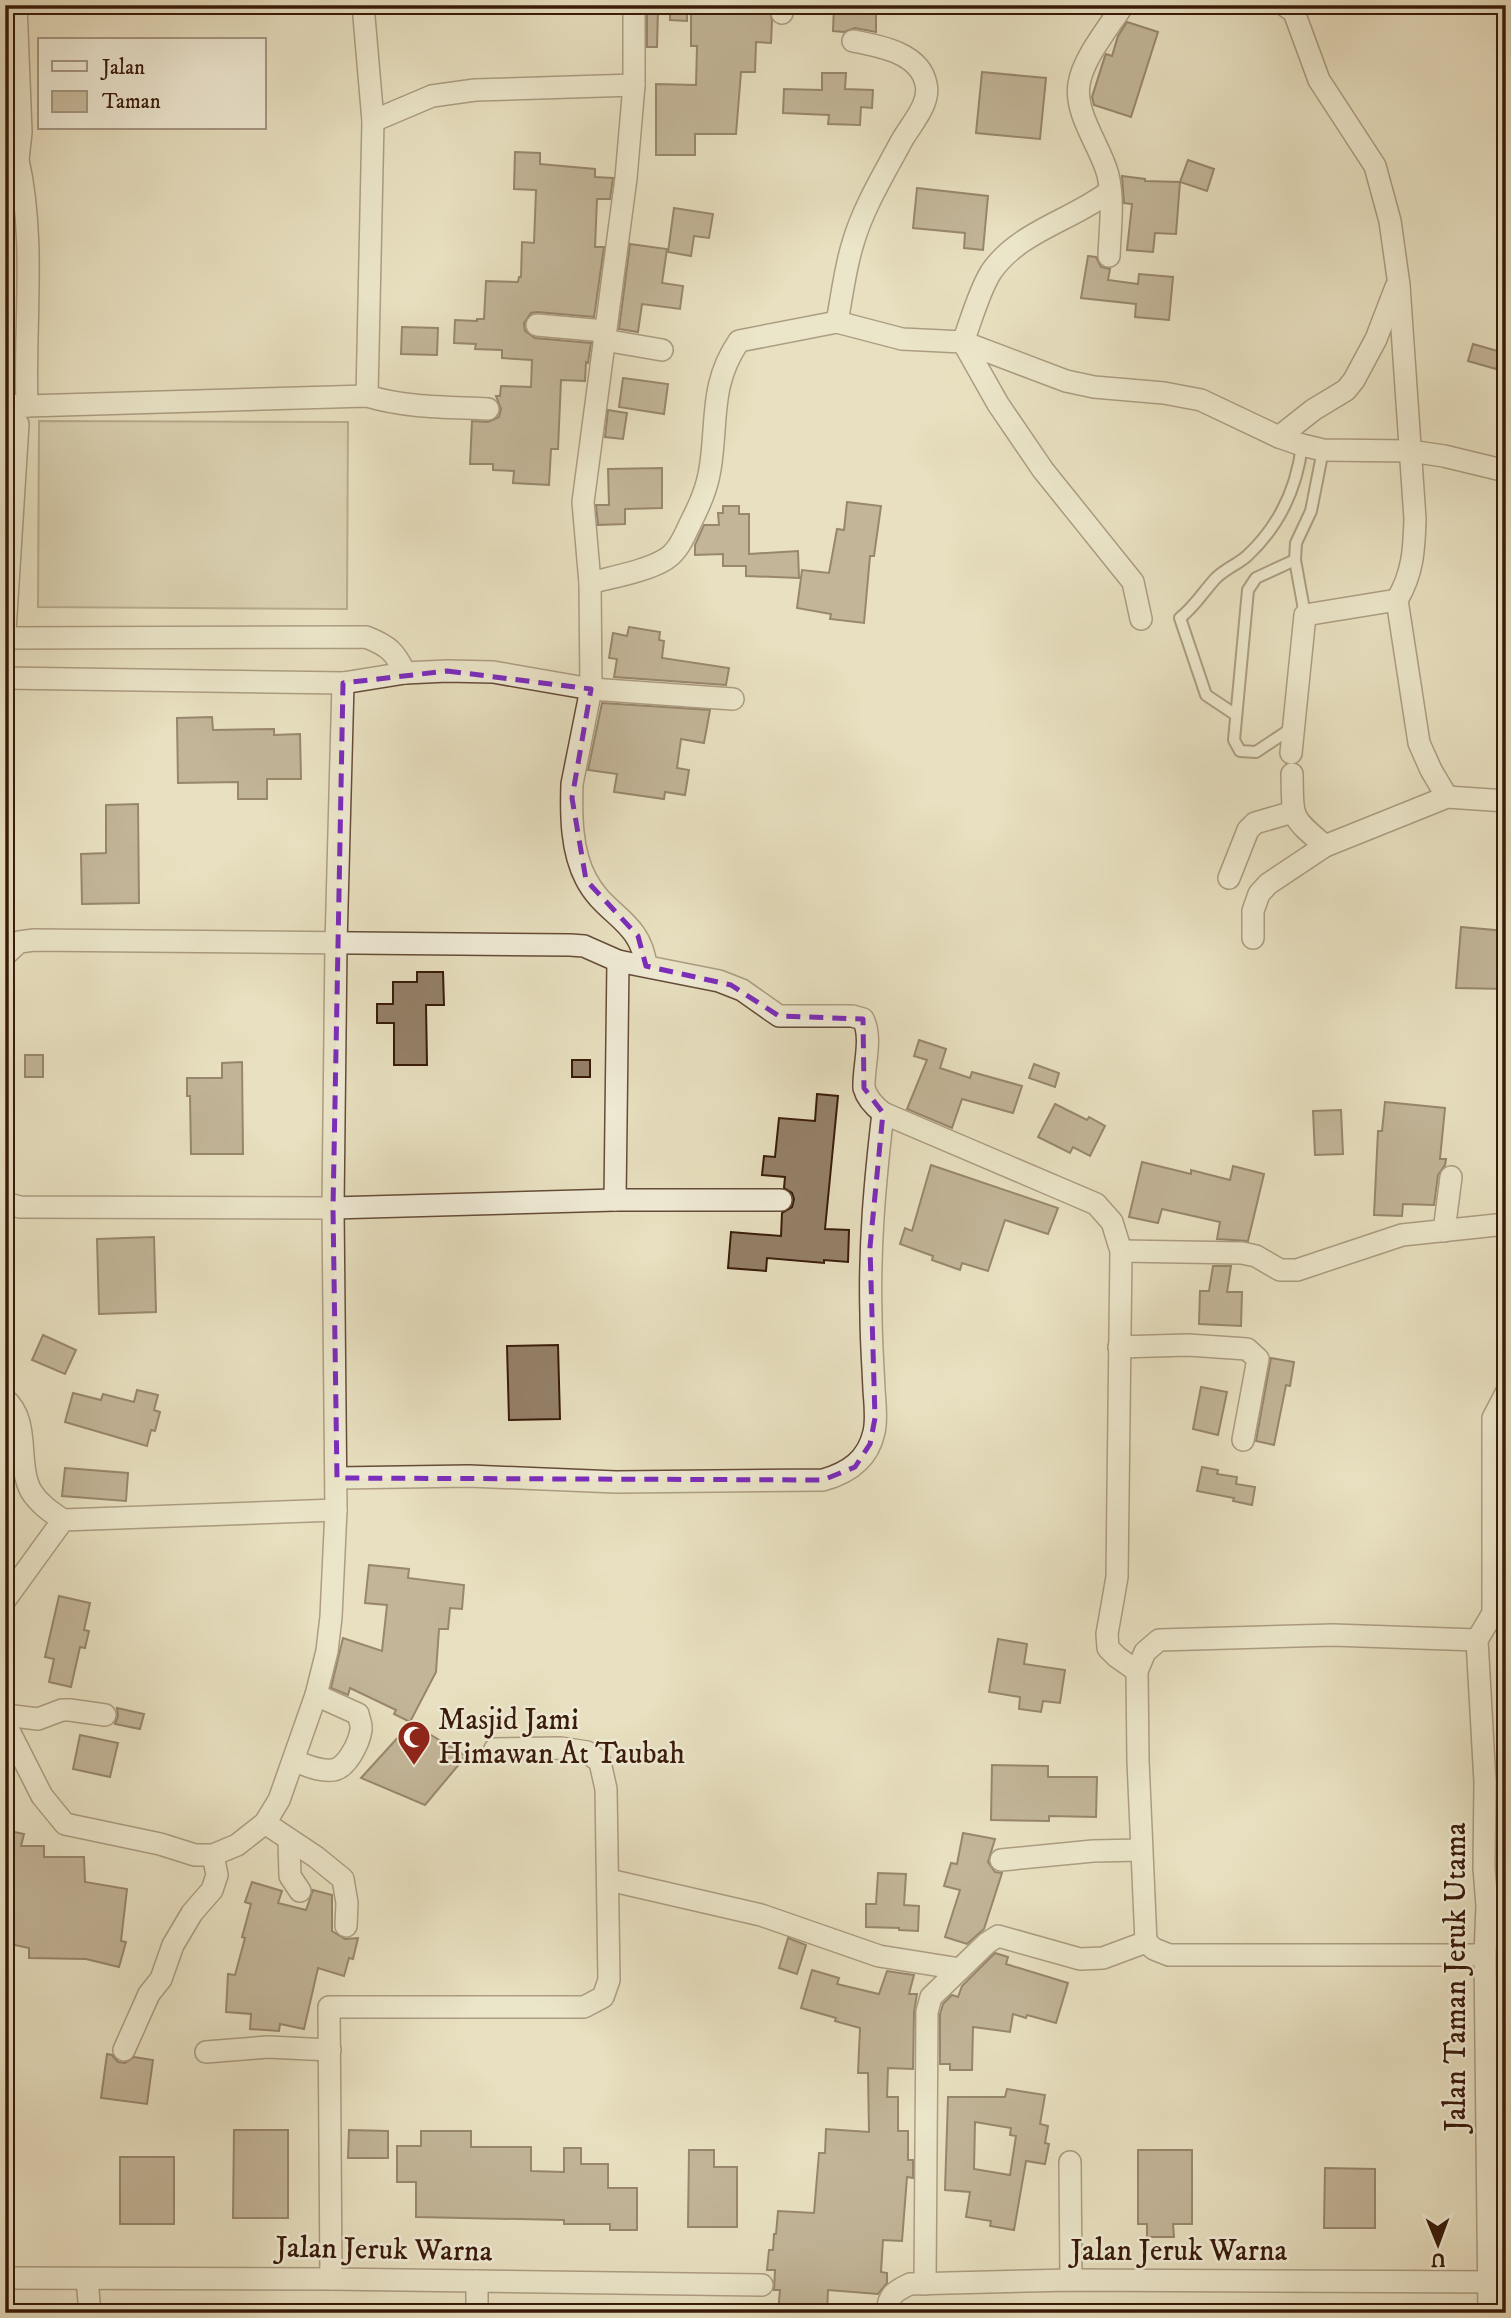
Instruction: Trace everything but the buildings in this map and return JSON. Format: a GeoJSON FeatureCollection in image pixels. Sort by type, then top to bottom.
{"type":"FeatureCollection","features":[{"type":"Feature","properties":{"kind":"street"},"geometry":{"type":"LineString","coordinates":[[5,631],[23,415],[27,243],[25,193],[11,160],[21,132],[16,5]]}},
{"type":"Feature","properties":{"kind":"street"},"geometry":{"type":"LineString","coordinates":[[363,5],[373,121],[367,396]]}},
{"type":"Feature","properties":{"kind":"street"},"geometry":{"type":"LineString","coordinates":[[634,5],[634,85],[626,178],[583,502],[590,583],[591,689],[572,784],[573,829],[586,880],[600,900],[638,936],[646,965]]}},
{"type":"Feature","properties":{"kind":"street"},"geometry":{"type":"LineString","coordinates":[[1109,256],[1108,174],[1083,116],[1078,87],[1083,69],[1124,5]]}},
{"type":"Feature","properties":{"kind":"street"},"geometry":{"type":"LineString","coordinates":[[1284,5],[1294,12],[1319,80],[1375,166],[1390,221],[1398,281],[1415,519],[1414,553],[1408,582],[1397,600],[1419,743],[1447,797]]}},
{"type":"Feature","properties":{"kind":"street"},"geometry":{"type":"LineString","coordinates":[[837,322],[852,244],[862,218],[924,103],[927,87],[921,69],[914,61],[877,45],[853,41]]}},
{"type":"Feature","properties":{"kind":"street"},"geometry":{"type":"LineString","coordinates":[[373,121],[432,96],[453,93],[634,85]]}},
{"type":"Feature","properties":{"kind":"street"},"geometry":{"type":"LineString","coordinates":[[963,342],[990,274],[1004,255],[1042,230],[1092,205],[1110,191]]}},
{"type":"Feature","properties":{"kind":"street"},"geometry":{"type":"LineString","coordinates":[[1279,437],[1313,410],[1346,390],[1354,380],[1376,339],[1398,281]]}},
{"type":"Feature","properties":{"kind":"street"},"geometry":{"type":"LineString","coordinates":[[590,583],[655,564],[667,558],[680,545],[705,492],[711,460],[714,410],[730,354],[739,341],[837,322],[902,339],[963,342],[1066,381],[1201,400],[1279,437],[1323,450],[1410,451],[1506,471]]}},
{"type":"Feature","properties":{"kind":"street"},"geometry":{"type":"LineString","coordinates":[[537,325],[605,335],[662,350]]}},
{"type":"Feature","properties":{"kind":"street"},"geometry":{"type":"LineString","coordinates":[[963,342],[998,404],[1043,470],[1132,582],[1141,619]]}},
{"type":"Feature","properties":{"kind":"street"},"geometry":{"type":"LineString","coordinates":[[5,405],[23,415],[367,396],[413,406],[488,409]]}},
{"type":"Feature","properties":{"kind":"street"},"geometry":{"type":"LineString","coordinates":[[1325,846],[1297,822],[1293,812],[1292,728],[1305,615],[1397,600]]}},
{"type":"Feature","properties":{"kind":"street"},"geometry":{"type":"LineString","coordinates":[[5,638],[366,637],[386,645],[398,658],[405,673]]}},
{"type":"Feature","properties":{"kind":"street"},"geometry":{"type":"LineString","coordinates":[[5,678],[343,683],[405,673],[493,672],[591,689],[733,699]]}},
{"type":"Feature","properties":{"kind":"street"},"geometry":{"type":"LineString","coordinates":[[5,1723],[42,1796],[65,1824],[160,1844],[195,1855],[213,1855],[237,1845],[265,1823],[279,1800],[316,1695],[327,1651],[331,1617],[337,1478],[334,1208],[336,944],[343,683]]}},
{"type":"Feature","properties":{"kind":"street"},"geometry":{"type":"LineString","coordinates":[[1253,938],[1253,911],[1259,894],[1268,884],[1325,846],[1447,797],[1506,801]]}},
{"type":"Feature","properties":{"kind":"street"},"geometry":{"type":"LineString","coordinates":[[1230,878],[1248,830],[1255,823],[1293,812]]}},
{"type":"Feature","properties":{"kind":"street"},"geometry":{"type":"LineString","coordinates":[[5,955],[19,942],[34,940],[584,946],[618,961],[683,972],[731,985],[779,1016],[852,1016],[863,1019],[867,1025],[864,1088],[871,1102],[883,1113],[1096,1204],[1112,1222],[1121,1251],[1117,1577],[1107,1634],[1108,1647],[1116,1657],[1138,1671]]}},
{"type":"Feature","properties":{"kind":"street"},"geometry":{"type":"LineString","coordinates":[[615,1200],[618,961]]}},
{"type":"Feature","properties":{"kind":"street"},"geometry":{"type":"LineString","coordinates":[[337,1478],[469,1476],[617,1482],[823,1480],[840,1476],[855,1466],[870,1444],[876,1418],[870,1316],[870,1247],[875,1172],[883,1113]]}},
{"type":"Feature","properties":{"kind":"street"},"geometry":{"type":"LineString","coordinates":[[1444,1231],[1451,1177]]}},
{"type":"Feature","properties":{"kind":"street"},"geometry":{"type":"LineString","coordinates":[[5,1203],[20,1207],[334,1208],[615,1200],[781,1200]]}},
{"type":"Feature","properties":{"kind":"street"},"geometry":{"type":"LineString","coordinates":[[1121,1251],[1242,1253],[1256,1256],[1280,1270],[1297,1270],[1402,1235],[1506,1224]]}},
{"type":"Feature","properties":{"kind":"street"},"geometry":{"type":"LineString","coordinates":[[1119,1347],[1188,1345],[1251,1351],[1258,1359],[1243,1440]]}},
{"type":"Feature","properties":{"kind":"street","name":"Jalan Taman Jeruk Utama"},"geometry":{"type":"LineString","coordinates":[[1489,2313],[1497,2282],[1489,2253],[1485,1955],[1496,1891],[1484,1868],[1485,1782],[1490,1629],[1493,1613],[1493,1418],[1506,1393]]}},
{"type":"Feature","properties":{"kind":"street"},"geometry":{"type":"LineString","coordinates":[[5,1399],[15,1410],[20,1424],[31,1490],[42,1505],[63,1520],[336,1510]]}},
{"type":"Feature","properties":{"kind":"street"},"geometry":{"type":"LineString","coordinates":[[5,1600],[63,1520]]}},
{"type":"Feature","properties":{"kind":"street"},"geometry":{"type":"LineString","coordinates":[[1485,1955],[1169,1955],[1154,1949],[1146,1942],[1140,1850],[1138,1671],[1145,1652],[1159,1640],[1490,1629]]}},
{"type":"Feature","properties":{"kind":"street"},"geometry":{"type":"LineString","coordinates":[[294,1761],[317,1769],[333,1770],[342,1766],[353,1750],[362,1728],[358,1714],[316,1695]]}},
{"type":"Feature","properties":{"kind":"street"},"geometry":{"type":"LineString","coordinates":[[5,1715],[38,1719],[70,1710],[105,1715]]}},
{"type":"Feature","properties":{"kind":"street"},"geometry":{"type":"LineString","coordinates":[[331,2278],[329,2007],[584,2007],[603,1997],[609,1980],[606,1789],[600,1762],[587,1752],[561,1748],[495,1749]]}},
{"type":"Feature","properties":{"kind":"street"},"geometry":{"type":"LineString","coordinates":[[265,1823],[343,1879],[347,1903],[346,1926]]}},
{"type":"Feature","properties":{"kind":"street"},"geometry":{"type":"LineString","coordinates":[[289,1840],[290,1876],[300,1891]]}},
{"type":"Feature","properties":{"kind":"street"},"geometry":{"type":"LineString","coordinates":[[1001,1860],[1093,1851],[1140,1850]]}},
{"type":"Feature","properties":{"kind":"street"},"geometry":{"type":"LineString","coordinates":[[124,2050],[149,1994],[161,1979],[173,1945],[192,1913],[212,1890],[217,1875],[213,1855]]}},
{"type":"Feature","properties":{"kind":"street"},"geometry":{"type":"LineString","coordinates":[[609,1880],[761,1915],[878,1956],[960,1969]]}},
{"type":"Feature","properties":{"kind":"street"},"geometry":{"type":"LineString","coordinates":[[925,2284],[927,2012],[931,1997],[998,1936],[1080,1959],[1103,1958],[1146,1942]]}},
{"type":"Feature","properties":{"kind":"street"},"geometry":{"type":"LineString","coordinates":[[206,2052],[268,2047],[330,2050]]}},
{"type":"Feature","properties":{"kind":"street"},"geometry":{"type":"LineString","coordinates":[[1070,2162],[1071,2280]]}},
{"type":"Feature","properties":{"kind":"street"},"geometry":{"type":"LineString","coordinates":[[1489,2253],[1506,2223]]}},
{"type":"Feature","properties":{"kind":"street","name":"Jalan Jeruk Warna"},"geometry":{"type":"LineString","coordinates":[[5,2278],[331,2278],[762,2285]]}},
{"type":"Feature","properties":{"kind":"street"},"geometry":{"type":"LineString","coordinates":[[87,2279],[90,2313]]}},
{"type":"Feature","properties":{"kind":"street","name":"Jalan Jeruk Warna"},"geometry":{"type":"LineString","coordinates":[[887,2313],[890,2298],[896,2291],[910,2284],[1071,2280],[1497,2282]]}},
{"type":"Feature","properties":{"kind":"street"},"geometry":{"type":"LineString","coordinates":[[477,2281],[477,2313]]}},
{"type":"Feature","properties":{"kind":"lane"},"geometry":{"type":"LineString","coordinates":[[1236,715],[1206,695],[1180,618],[1194,607],[1217,577],[1247,555],[1274,525],[1293,491],[1302,445]]}},
{"type":"Feature","properties":{"kind":"lane"},"geometry":{"type":"LineString","coordinates":[[1305,615],[1295,560],[1298,537],[1311,511],[1323,450]]}},
{"type":"Feature","properties":{"kind":"lane"},"geometry":{"type":"LineString","coordinates":[[1292,728],[1256,752],[1240,751],[1234,740],[1248,590],[1256,578],[1295,560]]}},
{"type":"Feature","properties":{"kind":"highlighted area"},"geometry":{"type":"Polygon","coordinates":[[[447,671],[591,689],[572,798],[586,880],[638,936],[646,966],[731,985],[779,1016],[863,1019],[864,1088],[883,1113],[870,1247],[875,1418],[870,1444],[855,1467],[823,1480],[337,1478],[333,1208],[343,683],[447,671]]]}},
{"type":"Feature","properties":{"kind":"green space"},"geometry":{"type":"Polygon","coordinates":[[[39,421],[348,422],[347,609],[38,607],[39,421]]]}},
{"type":"Feature","properties":{"kind":"place","name":"Masjid Jami Himawan At Taubah"},"geometry":{"type":"Point","coordinates":[414,1767]}}]}
